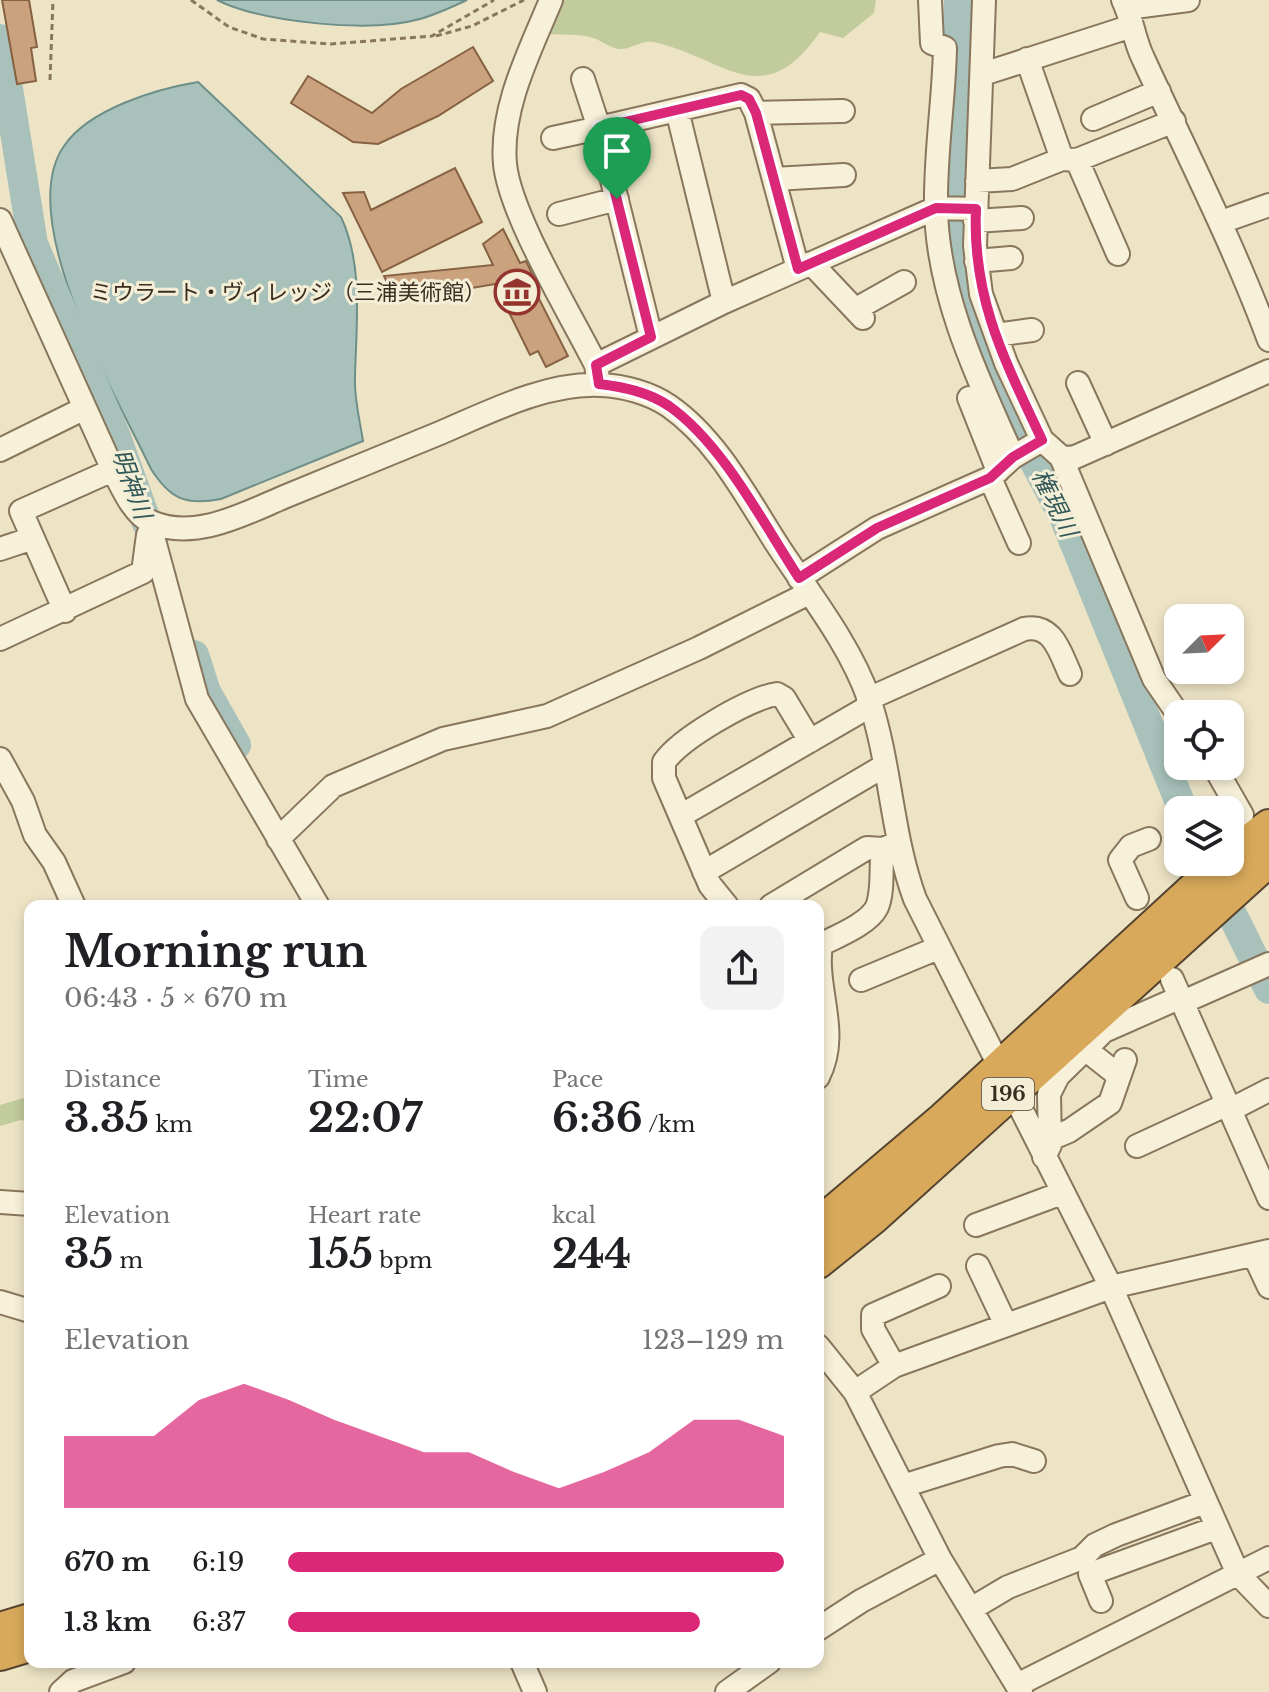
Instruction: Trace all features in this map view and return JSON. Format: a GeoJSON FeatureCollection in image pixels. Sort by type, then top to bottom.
{"type":"FeatureCollection","features":[{"type":"Feature","properties":{"kind":"highway","name":"196"},"geometry":{"type":"LineString","coordinates":[[1244,851],[1255,821]]}},
{"type":"Feature","properties":{"kind":"highway","name":"196"},"geometry":{"type":"LineString","coordinates":[[824,1257],[874,1217],[1004,1080],[1225,876]]}},
{"type":"Feature","properties":{"kind":"highway","name":"196"},"geometry":{"type":"LineString","coordinates":[[824,1220],[1004,1080]]}},
{"type":"Feature","properties":{"kind":"highway"},"geometry":{"type":"LineString","coordinates":[[0,1629],[24,1622]]}},
{"type":"Feature","properties":{"kind":"highway"},"geometry":{"type":"LineString","coordinates":[[0,1654],[24,1647]]}},
{"type":"Feature","properties":{"kind":"street"},"geometry":{"type":"LineString","coordinates":[[551,0],[519,81],[507,123],[505,165],[510,188],[528,229],[598,374],[650,396],[690,424],[727,468],[856,669],[869,702],[884,766],[890,846],[877,906],[871,915],[824,943]]}},
{"type":"Feature","properties":{"kind":"street"},"geometry":{"type":"LineString","coordinates":[[930,0],[932,43],[945,48],[939,208],[947,285],[1005,465],[1019,543]]}},
{"type":"Feature","properties":{"kind":"street"},"geometry":{"type":"LineString","coordinates":[[984,0],[983,74],[973,213],[981,294],[1041,441],[1061,457],[1154,679],[1168,700]]}},
{"type":"Feature","properties":{"kind":"street"},"geometry":{"type":"LineString","coordinates":[[983,74],[1027,59],[1127,11],[1188,0]]}},
{"type":"Feature","properties":{"kind":"street"},"geometry":{"type":"LineString","coordinates":[[1127,11],[1159,91],[1247,280],[1269,340]]}},
{"type":"Feature","properties":{"kind":"street"},"geometry":{"type":"LineString","coordinates":[[1027,59],[1070,160],[1116,254]]}},
{"type":"Feature","properties":{"kind":"street"},"geometry":{"type":"LineString","coordinates":[[583,79],[599,128],[651,337]]}},
{"type":"Feature","properties":{"kind":"street"},"geometry":{"type":"LineString","coordinates":[[1093,119],[1159,91]]}},
{"type":"Feature","properties":{"kind":"street"},"geometry":{"type":"LineString","coordinates":[[553,138],[741,95],[749,99],[756,113],[774,179],[804,266],[859,314],[904,282]]}},
{"type":"Feature","properties":{"kind":"street"},"geometry":{"type":"LineString","coordinates":[[677,110],[724,302]]}},
{"type":"Feature","properties":{"kind":"street"},"geometry":{"type":"LineString","coordinates":[[756,113],[843,111]]}},
{"type":"Feature","properties":{"kind":"street"},"geometry":{"type":"LineString","coordinates":[[977,181],[1012,179],[1174,121]]}},
{"type":"Feature","properties":{"kind":"street"},"geometry":{"type":"LineString","coordinates":[[774,179],[844,175]]}},
{"type":"Feature","properties":{"kind":"street"},"geometry":{"type":"LineString","coordinates":[[559,214],[617,199]]}},
{"type":"Feature","properties":{"kind":"street"},"geometry":{"type":"LineString","coordinates":[[1221,222],[1269,205]]}},
{"type":"Feature","properties":{"kind":"street"},"geometry":{"type":"LineString","coordinates":[[149,522],[183,530],[227,521],[473,419],[598,374],[651,337],[939,208],[1021,215]]}},
{"type":"Feature","properties":{"kind":"street"},"geometry":{"type":"LineString","coordinates":[[0,220],[113,470],[128,499],[149,522],[197,699],[314,900]]}},
{"type":"Feature","properties":{"kind":"street"},"geometry":{"type":"LineString","coordinates":[[976,261],[1011,258]]}},
{"type":"Feature","properties":{"kind":"street"},"geometry":{"type":"LineString","coordinates":[[1247,280],[1269,273]]}},
{"type":"Feature","properties":{"kind":"street"},"geometry":{"type":"LineString","coordinates":[[996,335],[1032,330]]}},
{"type":"Feature","properties":{"kind":"street"},"geometry":{"type":"LineString","coordinates":[[1061,457],[1073,458],[1269,371]]}},
{"type":"Feature","properties":{"kind":"street"},"geometry":{"type":"LineString","coordinates":[[1078,383],[1106,444]]}},
{"type":"Feature","properties":{"kind":"street"},"geometry":{"type":"LineString","coordinates":[[969,398],[1005,465]]}},
{"type":"Feature","properties":{"kind":"street"},"geometry":{"type":"LineString","coordinates":[[0,450],[85,408]]}},
{"type":"Feature","properties":{"kind":"street"},"geometry":{"type":"LineString","coordinates":[[278,839],[333,786],[443,739],[547,716],[699,648],[804,586],[877,528],[1005,465],[1041,441]]}},
{"type":"Feature","properties":{"kind":"street"},"geometry":{"type":"LineString","coordinates":[[65,611],[21,511],[113,470]]}},
{"type":"Feature","properties":{"kind":"street"},"geometry":{"type":"LineString","coordinates":[[0,639],[143,572],[149,522]]}},
{"type":"Feature","properties":{"kind":"street"},"geometry":{"type":"LineString","coordinates":[[0,549],[33,538]]}},
{"type":"Feature","properties":{"kind":"street"},"geometry":{"type":"LineString","coordinates":[[682,815],[810,741],[869,702],[1024,629],[1036,626],[1046,630],[1070,674]]}},
{"type":"Feature","properties":{"kind":"street"},"geometry":{"type":"LineString","coordinates":[[722,900],[710,885],[664,778],[664,762],[692,738],[746,705],[768,696],[784,698],[810,741]]}},
{"type":"Feature","properties":{"kind":"street"},"geometry":{"type":"LineString","coordinates":[[0,759],[23,801],[35,835],[54,862],[71,900]]}},
{"type":"Feature","properties":{"kind":"street"},"geometry":{"type":"LineString","coordinates":[[704,872],[884,766]]}},
{"type":"Feature","properties":{"kind":"street"},"geometry":{"type":"LineString","coordinates":[[1224,780],[1255,821]]}},
{"type":"Feature","properties":{"kind":"street"},"geometry":{"type":"LineString","coordinates":[[1137,898],[1120,860],[1131,846],[1149,839]]}},
{"type":"Feature","properties":{"kind":"street"},"geometry":{"type":"LineString","coordinates":[[781,900],[867,848],[890,846]]}},
{"type":"Feature","properties":{"kind":"street"},"geometry":{"type":"LineString","coordinates":[[890,846],[1004,1080],[1047,1148],[1062,1193],[1111,1287],[1238,1574],[1269,1606]]}},
{"type":"Feature","properties":{"kind":"street"},"geometry":{"type":"LineString","coordinates":[[860,979],[938,948]]}},
{"type":"Feature","properties":{"kind":"street"},"geometry":{"type":"LineString","coordinates":[[1047,1148],[1049,1094],[1058,1076],[1104,1031],[1179,993],[1248,974],[1269,964]]}},
{"type":"Feature","properties":{"kind":"street"},"geometry":{"type":"LineString","coordinates":[[1179,993],[1269,1198]]}},
{"type":"Feature","properties":{"kind":"street"},"geometry":{"type":"LineString","coordinates":[[824,995],[830,1026],[824,1052]]}},
{"type":"Feature","properties":{"kind":"street"},"geometry":{"type":"LineString","coordinates":[[1047,1148],[1110,1103],[1116,1093],[1122,1068],[1085,1049]]}},
{"type":"Feature","properties":{"kind":"street"},"geometry":{"type":"LineString","coordinates":[[1137,1146],[1269,1090]]}},
{"type":"Feature","properties":{"kind":"street"},"geometry":{"type":"LineString","coordinates":[[976,1225],[1062,1193]]}},
{"type":"Feature","properties":{"kind":"street"},"geometry":{"type":"LineString","coordinates":[[0,1202],[24,1204]]}},
{"type":"Feature","properties":{"kind":"street"},"geometry":{"type":"LineString","coordinates":[[855,1392],[894,1366],[1111,1287],[1261,1253],[1269,1287]]}},
{"type":"Feature","properties":{"kind":"street"},"geometry":{"type":"LineString","coordinates":[[978,1266],[1006,1325]]}},
{"type":"Feature","properties":{"kind":"street"},"geometry":{"type":"LineString","coordinates":[[894,1366],[873,1329],[873,1315],[939,1286]]}},
{"type":"Feature","properties":{"kind":"street"},"geometry":{"type":"LineString","coordinates":[[0,1302],[24,1309]]}},
{"type":"Feature","properties":{"kind":"street"},"geometry":{"type":"LineString","coordinates":[[824,1353],[855,1392],[940,1559],[1019,1688],[1269,1558]]}},
{"type":"Feature","properties":{"kind":"street"},"geometry":{"type":"LineString","coordinates":[[903,1486],[999,1456],[1012,1454],[1034,1461]]}},
{"type":"Feature","properties":{"kind":"street"},"geometry":{"type":"LineString","coordinates":[[971,1609],[1018,1582],[1082,1558],[1095,1545],[1116,1535],[1205,1502]]}},
{"type":"Feature","properties":{"kind":"street"},"geometry":{"type":"LineString","coordinates":[[1101,1601],[1090,1574],[1216,1528]]}},
{"type":"Feature","properties":{"kind":"street"},"geometry":{"type":"LineString","coordinates":[[824,1625],[861,1601],[940,1559]]}},
{"type":"Feature","properties":{"kind":"street"},"geometry":{"type":"LineString","coordinates":[[61,1692],[73,1681],[108,1668]]}},
{"type":"Feature","properties":{"kind":"street"},"geometry":{"type":"LineString","coordinates":[[525,1668],[535,1692]]}},
{"type":"Feature","properties":{"kind":"street"},"geometry":{"type":"LineString","coordinates":[[727,1692],[761,1668]]}},
{"type":"Feature","properties":{"kind":"path"},"geometry":{"type":"LineString","coordinates":[[50,80],[53,0]]}},
{"type":"Feature","properties":{"kind":"path"},"geometry":{"type":"LineString","coordinates":[[191,0],[229,27],[263,39],[331,44],[432,36],[463,29],[524,0]]}},
{"type":"Feature","properties":{"kind":"path"},"geometry":{"type":"LineString","coordinates":[[432,36],[494,0]]}},
{"type":"Feature","properties":{"kind":"green space"},"geometry":{"type":"Polygon","coordinates":[[[561,0],[876,0],[874,13],[843,38],[820,32],[799,57],[780,71],[761,76],[722,68],[654,42],[619,49],[590,37],[547,34],[561,0]]]}},
{"type":"Feature","properties":{"kind":"green space"},"geometry":{"type":"Polygon","coordinates":[[[24,1098],[24,1121],[0,1126],[0,1105],[24,1098]]]}},
{"type":"Feature","properties":{"kind":"water"},"geometry":{"type":"Polygon","coordinates":[[[217,0],[467,0],[420,19],[346,25],[262,15],[217,0]]]}},
{"type":"Feature","properties":{"kind":"water"},"geometry":{"type":"Polygon","coordinates":[[[198,82],[341,217],[356,276],[355,386],[363,441],[221,499],[209,501],[188,500],[172,494],[151,469],[76,308],[60,261],[51,217],[52,178],[64,146],[75,133],[106,111],[125,103],[198,82]]]}},
{"type":"Feature","properties":{"kind":"building"},"geometry":{"type":"Polygon","coordinates":[[[2,0],[29,0],[37,47],[31,48],[36,81],[17,84],[2,0]]]}},
{"type":"Feature","properties":{"kind":"building"},"geometry":{"type":"Polygon","coordinates":[[[473,47],[493,81],[438,116],[378,144],[353,142],[291,103],[308,76],[372,113],[401,89],[473,47]]]}},
{"type":"Feature","properties":{"kind":"building"},"geometry":{"type":"Polygon","coordinates":[[[455,168],[482,222],[382,272],[343,193],[364,192],[371,210],[455,168]]]}},
{"type":"Feature","properties":{"kind":"building"},"geometry":{"type":"Polygon","coordinates":[[[503,229],[520,263],[526,261],[533,276],[528,277],[568,356],[546,367],[538,351],[530,355],[495,284],[396,301],[384,276],[493,265],[483,244],[503,229]]]}},
{"type":"Feature","properties":{"kind":"waterway","name":"権現川"},"geometry":{"type":"LineString","coordinates":[[959,0],[951,224],[957,280],[966,313],[1013,421],[1065,519],[1177,796]]}},
{"type":"Feature","properties":{"kind":"waterway","name":"明神川"},"geometry":{"type":"LineString","coordinates":[[0,39],[33,244],[116,437],[147,523]]}},
{"type":"Feature","properties":{"kind":"waterway","name":"明神川"},"geometry":{"type":"LineString","coordinates":[[194,655],[206,692],[236,745]]}},
{"type":"Feature","properties":{"kind":"waterway","name":"権現川"},"geometry":{"type":"LineString","coordinates":[[1215,880],[1269,989]]}},
{"type":"Feature","properties":{"kind":"place","name":"ミウラート・ヴィレッジ（三浦美術館）"},"geometry":{"type":"Point","coordinates":[517,292]}},
{"type":"Feature","properties":{"kind":"route"},"geometry":{"type":"LineString","coordinates":[[741,95],[749,99],[756,113],[798,269],[936,208],[976,209],[975,246],[981,294],[1006,363],[1042,440],[1013,457],[990,478],[913,509],[799,578],[727,468],[690,424],[669,406],[650,396],[625,387],[599,384],[596,365],[651,337],[617,199],[599,128],[741,95]]}}]}
